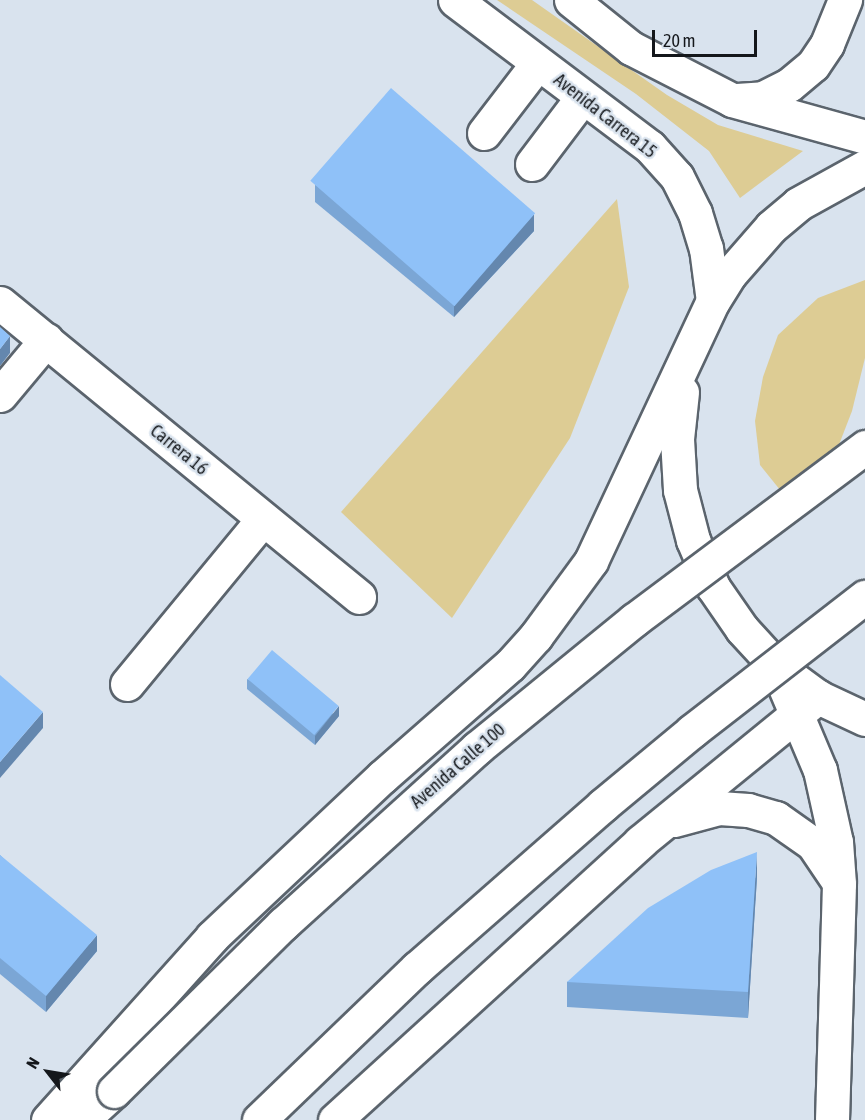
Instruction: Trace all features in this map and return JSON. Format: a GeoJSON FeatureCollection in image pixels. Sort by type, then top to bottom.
{"type":"FeatureCollection","features":[{"type":"Feature","properties":{"kind":"main road","name":"Avenida Carrera 15"},"geometry":{"type":"LineString","coordinates":[[455,0],[582,98],[650,147],[677,177],[695,213],[706,248],[713,301]]}},
{"type":"Feature","properties":{"kind":"main road"},"geometry":{"type":"LineString","coordinates":[[570,0],[632,48],[732,100],[865,137]]}},
{"type":"Feature","properties":{"kind":"main road"},"geometry":{"type":"LineString","coordinates":[[732,100],[763,98],[789,85],[807,70],[827,44],[845,0]]}},
{"type":"Feature","properties":{"kind":"main road"},"geometry":{"type":"LineString","coordinates":[[484,133],[537,64]]}},
{"type":"Feature","properties":{"kind":"main road"},"geometry":{"type":"LineString","coordinates":[[532,164],[582,98]]}},
{"type":"Feature","properties":{"kind":"main road"},"geometry":{"type":"LineString","coordinates":[[48,1120],[212,938],[382,777],[510,665],[556,614],[591,561],[713,301],[749,250],[771,227],[828,185],[865,167]]}},
{"type":"Feature","properties":{"kind":"main road","name":"Carrera 16"},"geometry":{"type":"LineString","coordinates":[[0,303],[359,597]]}},
{"type":"Feature","properties":{"kind":"main road"},"geometry":{"type":"LineString","coordinates":[[696,338],[682,388],[677,439],[683,500],[693,540],[713,587],[741,629],[808,704],[823,782],[839,884],[832,1120]]}},
{"type":"Feature","properties":{"kind":"main road"},"geometry":{"type":"LineString","coordinates":[[0,395],[46,340]]}},
{"type":"Feature","properties":{"kind":"main road","name":"Avenida Calle 100"},"geometry":{"type":"LineString","coordinates":[[82,1120],[283,924],[477,748],[634,620],[865,447]]}},
{"type":"Feature","properties":{"kind":"main road"},"geometry":{"type":"LineString","coordinates":[[127,684],[263,519]]}},
{"type":"Feature","properties":{"kind":"main road"},"geometry":{"type":"LineString","coordinates":[[259,1120],[384,999],[518,878],[692,731],[865,597]]}},
{"type":"Feature","properties":{"kind":"main road"},"geometry":{"type":"LineString","coordinates":[[808,704],[865,719]]}},
{"type":"Feature","properties":{"kind":"main road"},"geometry":{"type":"LineString","coordinates":[[335,1120],[640,842],[808,704]]}},
{"type":"Feature","properties":{"kind":"main road"},"geometry":{"type":"LineString","coordinates":[[640,842],[663,825],[691,813],[719,808],[748,810],[796,830],[828,863],[839,884]]}},
{"type":"Feature","properties":{"kind":"shaded area"},"geometry":{"type":"Polygon","coordinates":[[[497,0],[532,0],[667,95],[718,125],[803,151],[740,198],[709,151],[636,94],[497,0]]]}},
{"type":"Feature","properties":{"kind":"shaded area"},"geometry":{"type":"Polygon","coordinates":[[[617,199],[629,287],[570,438],[452,618],[341,512],[617,199]]]}},
{"type":"Feature","properties":{"kind":"shaded area"},"geometry":{"type":"Polygon","coordinates":[[[865,280],[865,358],[852,411],[828,473],[801,516],[760,465],[755,421],[763,377],[778,335],[818,298],[865,280]]]}},
{"type":"Feature","properties":{"kind":"building"},"geometry":{"type":"Polygon","coordinates":[[[391,88],[535,213],[454,306],[310,181],[391,88]]]}},
{"type":"Feature","properties":{"kind":"building"},"geometry":{"type":"Polygon","coordinates":[[[0,327],[10,336],[0,349],[0,327]]]}},
{"type":"Feature","properties":{"kind":"building"},"geometry":{"type":"Polygon","coordinates":[[[272,650],[339,706],[314,735],[248,679],[272,650]]]}},
{"type":"Feature","properties":{"kind":"building"},"geometry":{"type":"Polygon","coordinates":[[[0,675],[43,712],[0,762],[0,675]]]}},
{"type":"Feature","properties":{"kind":"building"},"geometry":{"type":"Polygon","coordinates":[[[757,852],[748,992],[567,982],[648,908],[711,870],[757,852]]]}},
{"type":"Feature","properties":{"kind":"building"},"geometry":{"type":"Polygon","coordinates":[[[0,855],[97,935],[46,996],[0,958],[0,855]]]}}]}
